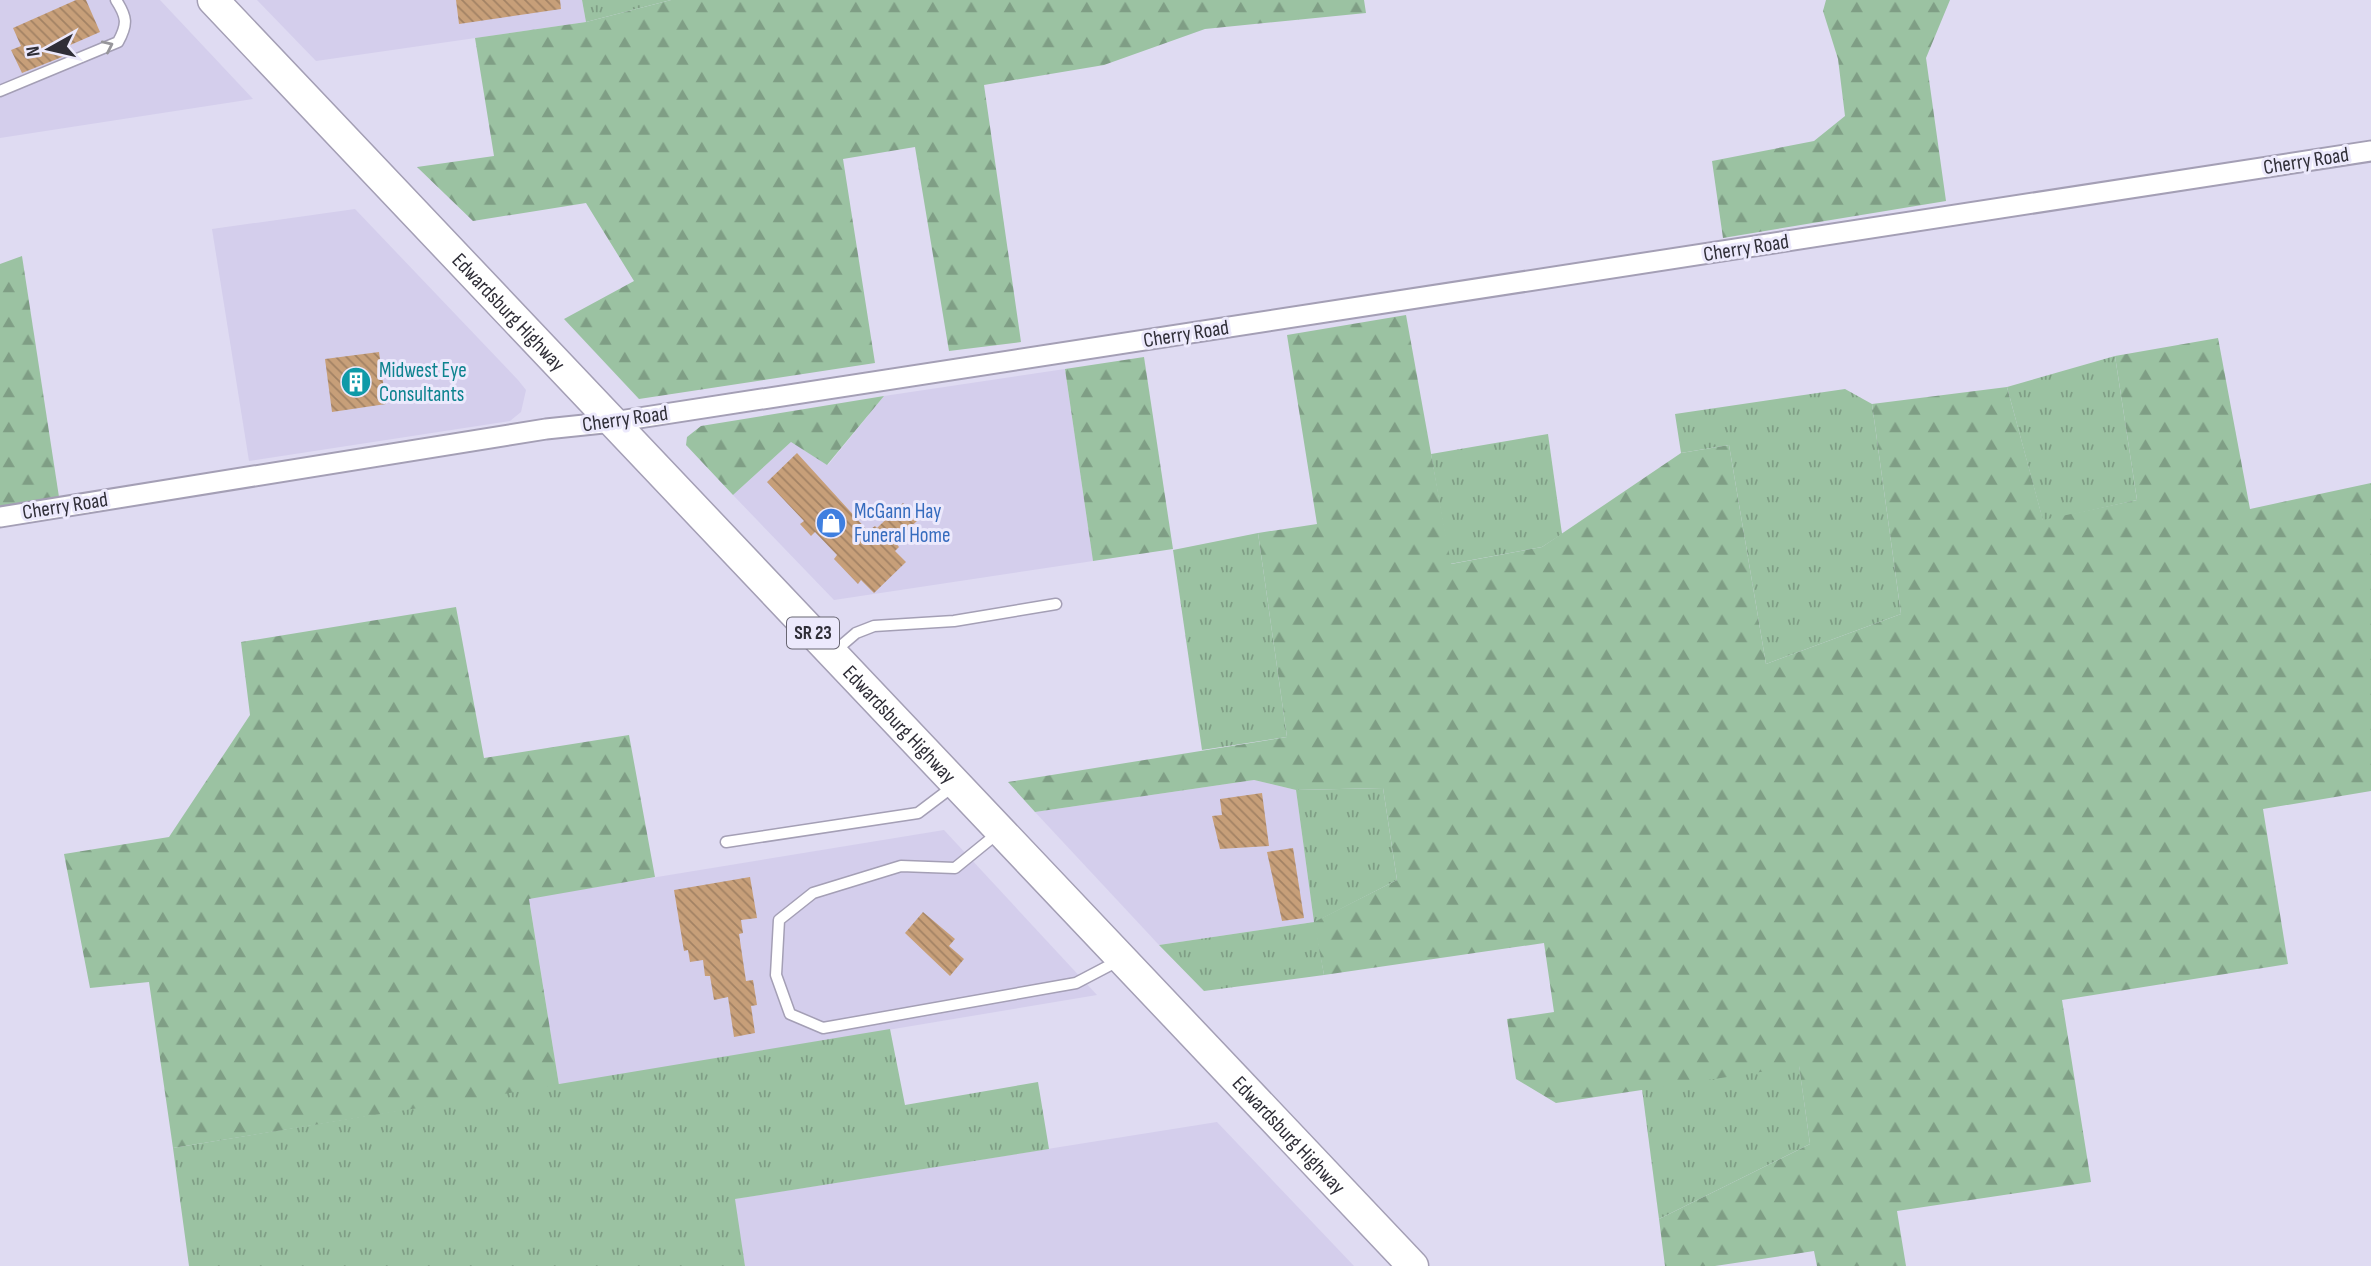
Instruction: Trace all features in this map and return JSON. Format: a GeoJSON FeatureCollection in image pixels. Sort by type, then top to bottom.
{"type":"FeatureCollection","features":[{"type":"Feature","properties":{"kind":"main road","name":"Edwardsburg Highway"},"geometry":{"type":"LineString","coordinates":[[213,0],[1413,1266]]}},
{"type":"Feature","properties":{"kind":"street","name":"Cherry Road"},"geometry":{"type":"LineString","coordinates":[[0,517],[533,431],[613,422],[2371,151]]}},
{"type":"Feature","properties":{"kind":"lane"},"geometry":{"type":"LineString","coordinates":[[0,91],[118,42],[127,27],[125,14],[116,0]]}},
{"type":"Feature","properties":{"kind":"lane"},"geometry":{"type":"LineString","coordinates":[[832,654],[856,633],[874,625],[954,621],[1056,604]]}},
{"type":"Feature","properties":{"kind":"lane"},"geometry":{"type":"LineString","coordinates":[[726,842],[918,813],[956,784]]}},
{"type":"Feature","properties":{"kind":"lane"},"geometry":{"type":"LineString","coordinates":[[1000,831],[955,868],[901,866],[813,893],[779,920],[776,975],[790,1014],[823,1028],[1076,983],[1122,959]]}},
{"type":"Feature","properties":{"kind":"shaded area"},"geometry":{"type":"Polygon","coordinates":[[[0,0],[160,0],[253,99],[0,138],[0,0]]]}},
{"type":"Feature","properties":{"kind":"shaded area"},"geometry":{"type":"Polygon","coordinates":[[[257,0],[582,0],[586,22],[316,61],[257,0]]]}},
{"type":"Feature","properties":{"kind":"shaded area"},"geometry":{"type":"Polygon","coordinates":[[[355,209],[518,380],[526,390],[521,412],[510,421],[249,461],[212,229],[355,209]]]}},
{"type":"Feature","properties":{"kind":"shaded area"},"geometry":{"type":"Polygon","coordinates":[[[1065,369],[1093,561],[834,600],[733,495],[791,442],[828,465],[884,396],[1065,369]]]}},
{"type":"Feature","properties":{"kind":"shaded area"},"geometry":{"type":"Polygon","coordinates":[[[1254,780],[1296,790],[1314,922],[1159,945],[1035,812],[1254,780]]]}},
{"type":"Feature","properties":{"kind":"shaded area"},"geometry":{"type":"Polygon","coordinates":[[[944,830],[1097,995],[559,1085],[529,898],[944,830]]]}},
{"type":"Feature","properties":{"kind":"shaded area"},"geometry":{"type":"Polygon","coordinates":[[[1217,1122],[1354,1266],[745,1266],[734,1199],[1217,1122]]]}},
{"type":"Feature","properties":{"kind":"green space"},"geometry":{"type":"Polygon","coordinates":[[[582,0],[671,0],[586,22],[582,0]]]}},
{"type":"Feature","properties":{"kind":"green space"},"geometry":{"type":"Polygon","coordinates":[[[671,0],[1364,0],[1366,13],[1205,29],[1104,65],[984,85],[1021,342],[949,351],[915,147],[843,159],[875,363],[639,399],[564,319],[634,281],[586,203],[473,221],[417,167],[494,156],[475,38],[586,22],[671,0]]]}},
{"type":"Feature","properties":{"kind":"green space"},"geometry":{"type":"Polygon","coordinates":[[[1826,0],[1950,0],[1926,58],[1946,201],[1723,238],[1712,161],[1814,141],[1845,116],[1838,59],[1823,11],[1826,0]]]}},
{"type":"Feature","properties":{"kind":"green space"},"geometry":{"type":"Polygon","coordinates":[[[22,256],[59,497],[0,506],[0,264],[22,256]]]}},
{"type":"Feature","properties":{"kind":"green space"},"geometry":{"type":"Polygon","coordinates":[[[1406,315],[1451,564],[1542,547],[1681,453],[1729,445],[1766,664],[1901,614],[1872,404],[2007,387],[2043,520],[2137,500],[2115,356],[2218,338],[2250,509],[2371,483],[2371,791],[2263,809],[2288,964],[2062,1000],[2091,1182],[1897,1211],[1906,1266],[1817,1266],[1814,1251],[1715,1266],[1665,1266],[1659,1219],[1810,1144],[1799,1066],[1556,1103],[1516,1079],[1507,1019],[1554,1012],[1544,943],[1324,975],[1314,922],[1397,880],[1383,788],[1296,790],[1254,780],[1035,812],[1008,782],[1287,737],[1258,533],[1317,524],[1287,335],[1406,315]]]}},
{"type":"Feature","properties":{"kind":"green space"},"geometry":{"type":"Polygon","coordinates":[[[2115,356],[2137,500],[2043,521],[2007,387],[2115,356]]]}},
{"type":"Feature","properties":{"kind":"green space"},"geometry":{"type":"Polygon","coordinates":[[[1144,357],[1173,549],[1093,561],[1065,369],[1144,357]]]}},
{"type":"Feature","properties":{"kind":"green space"},"geometry":{"type":"Polygon","coordinates":[[[1845,389],[1872,404],[1901,614],[1766,664],[1729,445],[1681,453],[1675,414],[1845,389]]]}},
{"type":"Feature","properties":{"kind":"green space"},"geometry":{"type":"Polygon","coordinates":[[[884,396],[827,465],[791,442],[733,495],[686,445],[687,437],[701,426],[884,396]]]}},
{"type":"Feature","properties":{"kind":"green space"},"geometry":{"type":"Polygon","coordinates":[[[1548,434],[1562,534],[1542,547],[1450,564],[1431,454],[1548,434]]]}},
{"type":"Feature","properties":{"kind":"green space"},"geometry":{"type":"Polygon","coordinates":[[[1258,533],[1287,737],[1202,750],[1173,550],[1258,533]]]}},
{"type":"Feature","properties":{"kind":"green space"},"geometry":{"type":"Polygon","coordinates":[[[456,607],[484,758],[629,735],[655,877],[529,899],[559,1085],[173,1148],[149,982],[90,988],[64,854],[169,837],[250,715],[241,642],[456,607]]]}},
{"type":"Feature","properties":{"kind":"green space"},"geometry":{"type":"Polygon","coordinates":[[[1383,788],[1397,880],[1315,922],[1324,975],[1204,991],[1159,945],[1314,922],[1296,790],[1383,788]]]}},
{"type":"Feature","properties":{"kind":"green space"},"geometry":{"type":"Polygon","coordinates":[[[890,1029],[905,1105],[1038,1082],[1049,1149],[735,1199],[745,1266],[189,1266],[173,1148],[890,1029]]]}},
{"type":"Feature","properties":{"kind":"green space"},"geometry":{"type":"Polygon","coordinates":[[[1799,1065],[1810,1144],[1659,1219],[1642,1089],[1799,1065]]]}},
{"type":"Feature","properties":{"kind":"building"},"geometry":{"type":"Polygon","coordinates":[[[76,0],[86,0],[100,32],[68,46],[72,53],[22,73],[11,50],[21,46],[13,28],[76,0]]]}},
{"type":"Feature","properties":{"kind":"building"},"geometry":{"type":"Polygon","coordinates":[[[456,0],[560,0],[561,9],[459,24],[456,0]]]}},
{"type":"Feature","properties":{"kind":"building","name":"Midwest Eye Consultants"},"geometry":{"type":"Polygon","coordinates":[[[379,352],[386,404],[332,412],[325,359],[379,352]]]}},
{"type":"Feature","properties":{"kind":"building","name":"McGann Hay Funeral Home"},"geometry":{"type":"Polygon","coordinates":[[[797,453],[868,531],[875,526],[877,528],[903,503],[919,519],[895,542],[899,547],[895,551],[906,562],[874,593],[861,580],[858,584],[834,559],[837,555],[815,532],[811,536],[800,524],[804,521],[767,482],[797,453]]]}},
{"type":"Feature","properties":{"kind":"building"},"geometry":{"type":"Polygon","coordinates":[[[1262,793],[1269,846],[1220,849],[1212,816],[1222,815],[1220,799],[1262,793]]]}},
{"type":"Feature","properties":{"kind":"building"},"geometry":{"type":"Polygon","coordinates":[[[1293,848],[1304,918],[1282,921],[1267,852],[1293,848]]]}},
{"type":"Feature","properties":{"kind":"building"},"geometry":{"type":"Polygon","coordinates":[[[750,877],[757,918],[741,920],[743,933],[739,934],[746,981],[753,980],[757,1005],[751,1006],[755,1033],[734,1037],[728,997],[714,1000],[710,976],[705,976],[703,960],[690,962],[688,950],[684,951],[674,890],[750,877]]]}},
{"type":"Feature","properties":{"kind":"building"},"geometry":{"type":"Polygon","coordinates":[[[923,912],[955,939],[949,946],[964,959],[950,976],[905,933],[923,912]]]}},
{"type":"Feature","properties":{"kind":"place","name":"Midwest Eye Consultants"},"geometry":{"type":"Point","coordinates":[356,382]}},
{"type":"Feature","properties":{"kind":"place","name":"McGann Hay Funeral Home"},"geometry":{"type":"Point","coordinates":[831,523]}}]}
